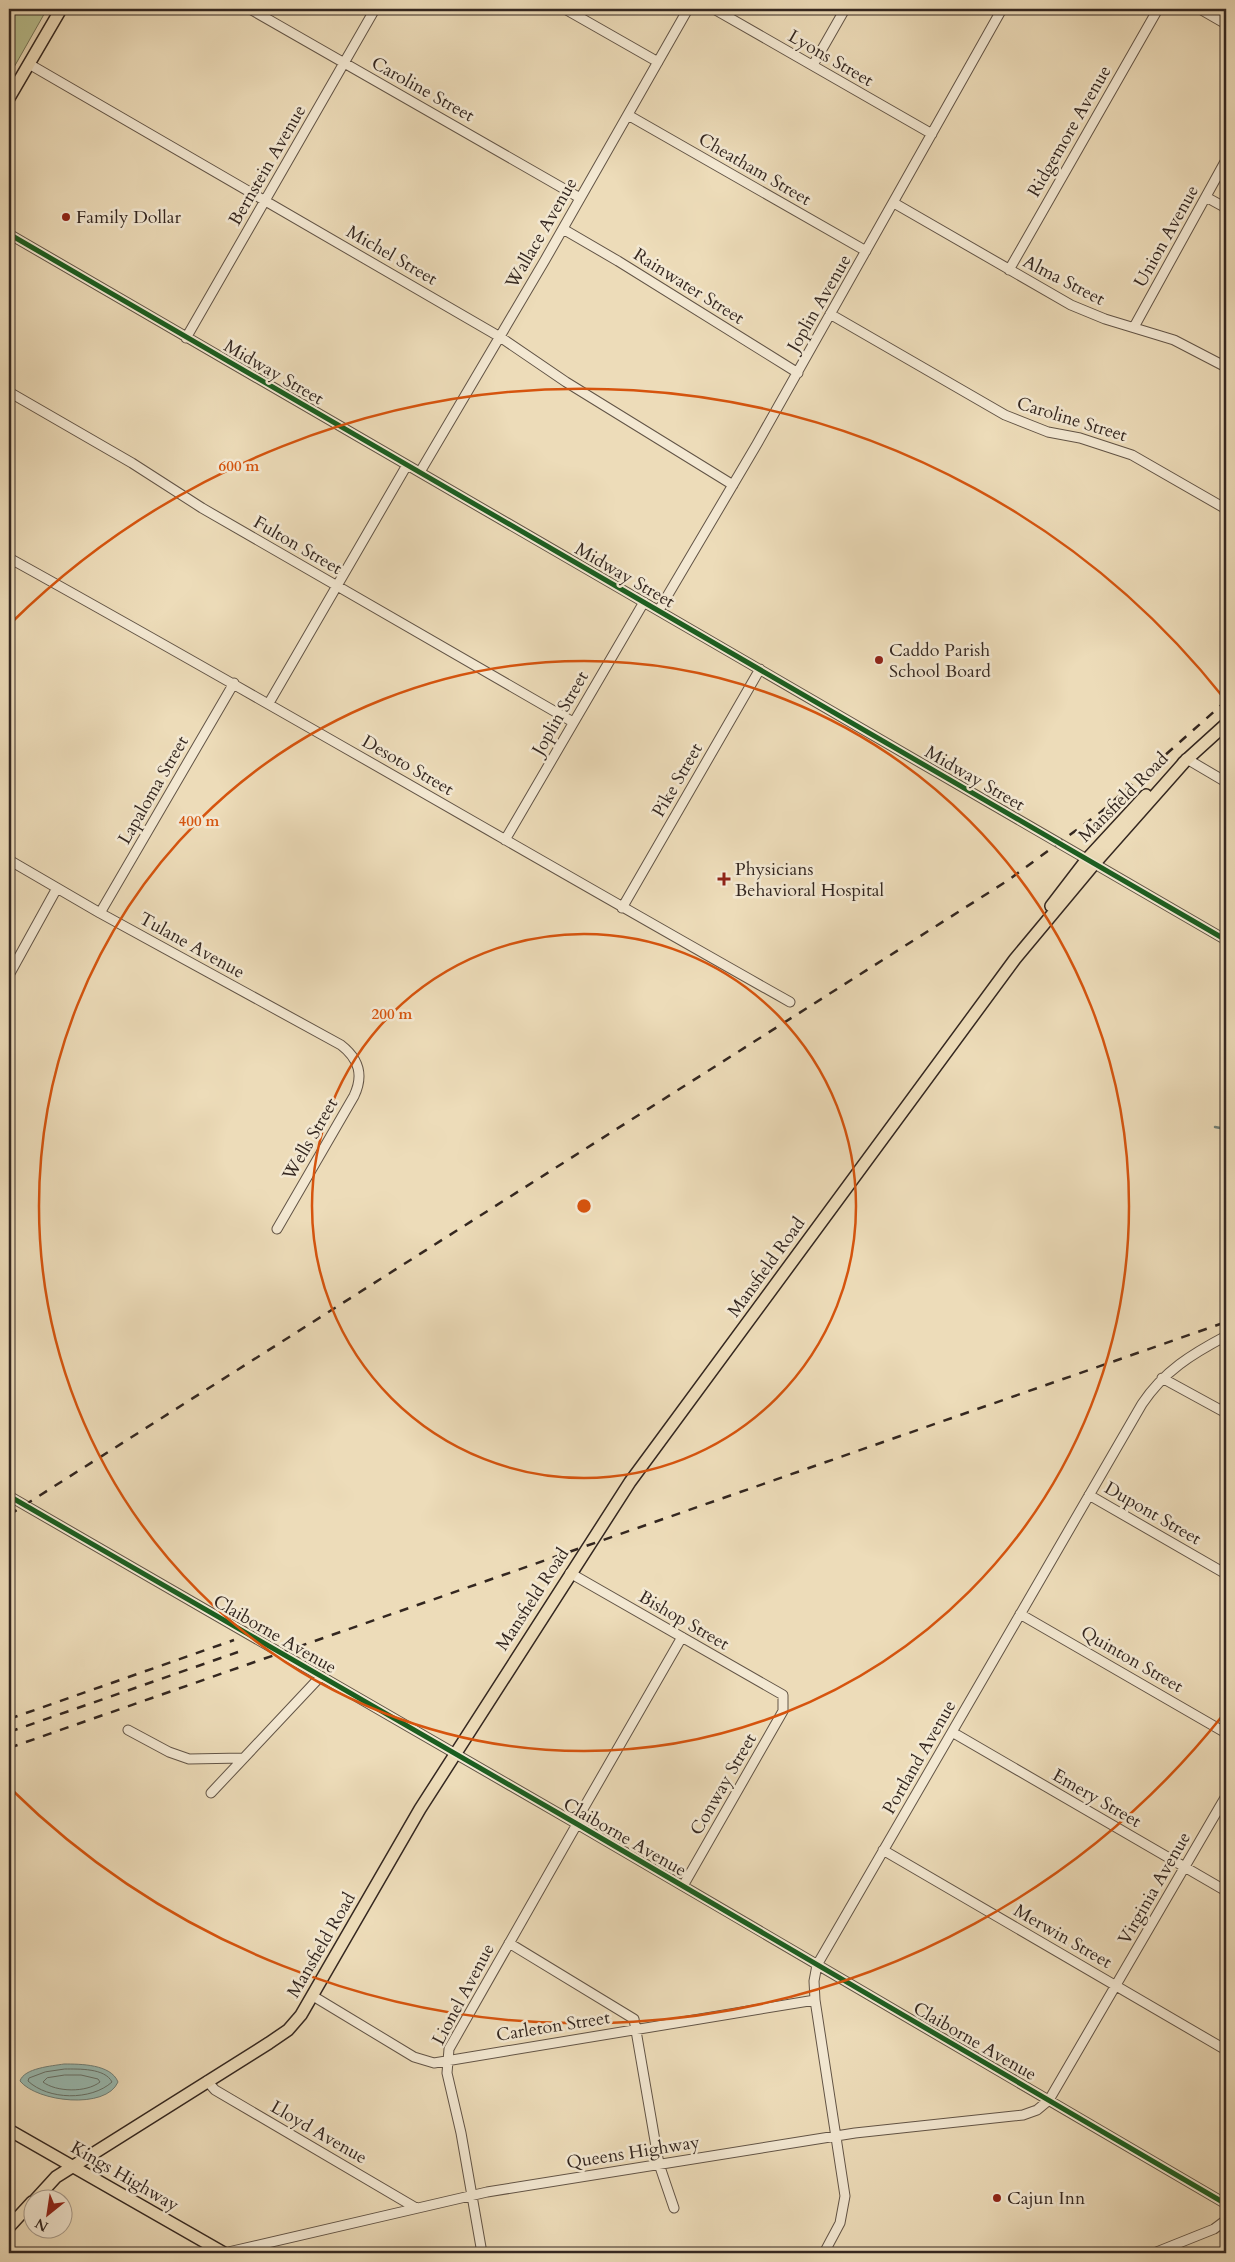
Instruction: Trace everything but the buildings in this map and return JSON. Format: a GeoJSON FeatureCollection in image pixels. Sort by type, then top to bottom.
{"type":"FeatureCollection","features":[{"type":"Feature","properties":{"kind":"main road"},"geometry":{"type":"LineString","coordinates":[[9,98],[61,9]]}},
{"type":"Feature","properties":{"kind":"main road","name":"Mansfield Road"},"geometry":{"type":"LineString","coordinates":[[44,2190],[56,2177],[72,2166],[288,2030],[301,2016],[420,1809],[454,1754],[570,1572],[662,1437],[1015,959],[1091,861],[1138,802],[1226,724]]}},
{"type":"Feature","properties":{"kind":"main road","name":"Kings Highway"},"geometry":{"type":"LineString","coordinates":[[9,2130],[224,2253]]}},
{"type":"Feature","properties":{"kind":"main road","name":"Mansfield Road"},"geometry":{"type":"LineString","coordinates":[[9,2228],[22,2214]]}},
{"type":"Feature","properties":{"kind":"street","name":"Caroline Street"},"geometry":{"type":"LineString","coordinates":[[250,9],[580,198]]}},
{"type":"Feature","properties":{"kind":"street","name":"Bernstein Avenue"},"geometry":{"type":"LineString","coordinates":[[186,338],[375,9]]}},
{"type":"Feature","properties":{"kind":"street"},"geometry":{"type":"LineString","coordinates":[[565,9],[658,62]]}},
{"type":"Feature","properties":{"kind":"street","name":"Wallace Avenue"},"geometry":{"type":"LineString","coordinates":[[420,472],[563,229],[688,9]]}},
{"type":"Feature","properties":{"kind":"street","name":"Lyons Street"},"geometry":{"type":"LineString","coordinates":[[714,9],[932,134]]}},
{"type":"Feature","properties":{"kind":"street"},"geometry":{"type":"LineString","coordinates":[[812,65],[845,9]]}},
{"type":"Feature","properties":{"kind":"street","name":"Joplin Avenue"},"geometry":{"type":"LineString","coordinates":[[659,610],[798,373],[1002,9]]}},
{"type":"Feature","properties":{"kind":"street","name":"Ridgemore Avenue"},"geometry":{"type":"LineString","coordinates":[[1009,270],[1158,9]]}},
{"type":"Feature","properties":{"kind":"street"},"geometry":{"type":"LineString","coordinates":[[1200,9],[1226,24]]}},
{"type":"Feature","properties":{"kind":"street","name":"Michel Street"},"geometry":{"type":"LineString","coordinates":[[29,64],[500,337],[566,382],[733,485]]}},
{"type":"Feature","properties":{"kind":"street","name":"Cheatham Street"},"geometry":{"type":"LineString","coordinates":[[628,115],[866,251]]}},
{"type":"Feature","properties":{"kind":"street","name":"Union Avenue"},"geometry":{"type":"LineString","coordinates":[[1134,327],[1226,160]]}},
{"type":"Feature","properties":{"kind":"street"},"geometry":{"type":"LineString","coordinates":[[1206,197],[1226,208]]}},
{"type":"Feature","properties":{"kind":"street","name":"Alma Street"},"geometry":{"type":"LineString","coordinates":[[894,203],[1079,309],[1188,346],[1226,367]]}},
{"type":"Feature","properties":{"kind":"street","name":"Rainwater Street"},"geometry":{"type":"LineString","coordinates":[[563,229],[618,260],[798,373]]}},
{"type":"Feature","properties":{"kind":"street","name":"Midway Street"},"geometry":{"type":"LineString","coordinates":[[9,234],[1226,940]]}},
{"type":"Feature","properties":{"kind":"street","name":"Caroline Street"},"geometry":{"type":"LineString","coordinates":[[830,314],[1005,415],[1048,432],[1080,438],[1125,452],[1226,509]]}},
{"type":"Feature","properties":{"kind":"street","name":"Fulton Street"},"geometry":{"type":"LineString","coordinates":[[9,392],[336,586],[573,722]]}},
{"type":"Feature","properties":{"kind":"street"},"geometry":{"type":"LineString","coordinates":[[269,703],[407,465]]}},
{"type":"Feature","properties":{"kind":"street","name":"Desoto Street"},"geometry":{"type":"LineString","coordinates":[[9,558],[234,683],[622,908],[790,1002]]}},
{"type":"Feature","properties":{"kind":"street","name":"Joplin Street"},"geometry":{"type":"LineString","coordinates":[[505,840],[644,602]]}},
{"type":"Feature","properties":{"kind":"street","name":"Pike Street"},"geometry":{"type":"LineString","coordinates":[[622,908],[760,669]]}},
{"type":"Feature","properties":{"kind":"street","name":"Lapaloma Street"},"geometry":{"type":"LineString","coordinates":[[100,913],[234,683]]}},
{"type":"Feature","properties":{"kind":"street"},"geometry":{"type":"LineString","coordinates":[[1187,759],[1226,782]]}},
{"type":"Feature","properties":{"kind":"street","name":"Tulane Avenue"},"geometry":{"type":"LineString","coordinates":[[9,860],[100,913],[341,1045],[357,1062]]}},
{"type":"Feature","properties":{"kind":"street"},"geometry":{"type":"LineString","coordinates":[[9,975],[57,888]]}},
{"type":"Feature","properties":{"kind":"street","name":"Wells Street"},"geometry":{"type":"LineString","coordinates":[[277,1230],[354,1096],[360,1078],[357,1062]]}},
{"type":"Feature","properties":{"kind":"street","name":"Portland Avenue"},"geometry":{"type":"LineString","coordinates":[[824,2253],[840,2223],[844,2210],[844,2182],[815,2000],[814,1981],[817,1965],[1142,1404],[1162,1378],[1192,1353],[1226,1336]]}},
{"type":"Feature","properties":{"kind":"street"},"geometry":{"type":"LineString","coordinates":[[1162,1378],[1226,1413]]}},
{"type":"Feature","properties":{"kind":"street","name":"Dupont Street"},"geometry":{"type":"LineString","coordinates":[[1089,1495],[1226,1574]]}},
{"type":"Feature","properties":{"kind":"street","name":"Claiborne Avenue"},"geometry":{"type":"LineString","coordinates":[[9,1496],[576,1824],[1226,2204]]}},
{"type":"Feature","properties":{"kind":"street","name":"Bishop Street"},"geometry":{"type":"LineString","coordinates":[[570,1572],[783,1695]]}},
{"type":"Feature","properties":{"kind":"street","name":"Quinton Street"},"geometry":{"type":"LineString","coordinates":[[1020,1614],[1226,1733]]}},
{"type":"Feature","properties":{"kind":"street","name":"Lionel Avenue"},"geometry":{"type":"LineString","coordinates":[[482,2253],[447,2060],[453,2040],[682,1638]]}},
{"type":"Feature","properties":{"kind":"street"},"geometry":{"type":"LineString","coordinates":[[211,1793],[320,1676]]}},
{"type":"Feature","properties":{"kind":"street","name":"Conway Street"},"geometry":{"type":"LineString","coordinates":[[682,1886],[783,1711],[783,1695]]}},
{"type":"Feature","properties":{"kind":"street"},"geometry":{"type":"LineString","coordinates":[[128,1730],[169,1752],[189,1759],[243,1758]]}},
{"type":"Feature","properties":{"kind":"street","name":"Emery Street"},"geometry":{"type":"LineString","coordinates":[[952,1732],[1226,1892]]}},
{"type":"Feature","properties":{"kind":"street","name":"Virginia Avenue"},"geometry":{"type":"LineString","coordinates":[[1049,2100],[1226,1796]]}},
{"type":"Feature","properties":{"kind":"street","name":"Merwin Street"},"geometry":{"type":"LineString","coordinates":[[883,1850],[1226,2050]]}},
{"type":"Feature","properties":{"kind":"street"},"geometry":{"type":"LineString","coordinates":[[509,1943],[629,2014],[634,2019],[638,2029],[659,2164],[674,2208]]}},
{"type":"Feature","properties":{"kind":"street","name":"Carleton Street"},"geometry":{"type":"LineString","coordinates":[[313,1996],[414,2057],[434,2063],[815,2000]]}},
{"type":"Feature","properties":{"kind":"street","name":"Lloyd Avenue"},"geometry":{"type":"LineString","coordinates":[[207,2081],[215,2090],[416,2208]]}},
{"type":"Feature","properties":{"kind":"street","name":"Queens Highway"},"geometry":{"type":"LineString","coordinates":[[224,2253],[471,2195],[837,2136],[1022,2115],[1037,2110],[1049,2100]]}},
{"type":"Feature","properties":{"kind":"street"},"geometry":{"type":"LineString","coordinates":[[1154,2253],[1214,2229],[1226,2220]]}},
{"type":"Feature","properties":{"kind":"green space"},"geometry":{"type":"Polygon","coordinates":[[[9,9],[47,9],[9,76],[9,9]]]}},
{"type":"Feature","properties":{"kind":"water"},"geometry":{"type":"Polygon","coordinates":[[[64,2064],[102,2068],[114,2076],[118,2082],[111,2091],[100,2097],[86,2100],[71,2100],[41,2094],[20,2081],[27,2073],[33,2070],[64,2064]]]}},
{"type":"Feature","properties":{"kind":"waterway"},"geometry":{"type":"LineString","coordinates":[[1215,1127],[1226,1129]]}},
{"type":"Feature","properties":{"kind":"railway"},"geometry":{"type":"LineString","coordinates":[[9,1515],[1007,881],[1101,812],[1226,701]]}},
{"type":"Feature","properties":{"kind":"railway"},"geometry":{"type":"LineString","coordinates":[[9,1748],[1226,1322]]}},
{"type":"Feature","properties":{"kind":"railway"},"geometry":{"type":"LineString","coordinates":[[9,1719],[234,1640]]}},
{"type":"Feature","properties":{"kind":"railway"},"geometry":{"type":"LineString","coordinates":[[9,1732],[238,1652]]}},
{"type":"Feature","properties":{"kind":"cycle path"},"geometry":{"type":"LineString","coordinates":[[9,234],[1226,940]]}},
{"type":"Feature","properties":{"kind":"cycle path"},"geometry":{"type":"LineString","coordinates":[[9,1496],[577,1824],[1226,2204]]}},
{"type":"Feature","properties":{"kind":"place","name":"Family Dollar"},"geometry":{"type":"Point","coordinates":[66,217]}},
{"type":"Feature","properties":{"kind":"place","name":"Caddo Parish School Board"},"geometry":{"type":"Point","coordinates":[879,660]}},
{"type":"Feature","properties":{"kind":"place","name":"Physicians Behavioral Hospital"},"geometry":{"type":"Point","coordinates":[724,879]}},
{"type":"Feature","properties":{"kind":"place","name":"Cajun Inn"},"geometry":{"type":"Point","coordinates":[997,2198]}}]}
